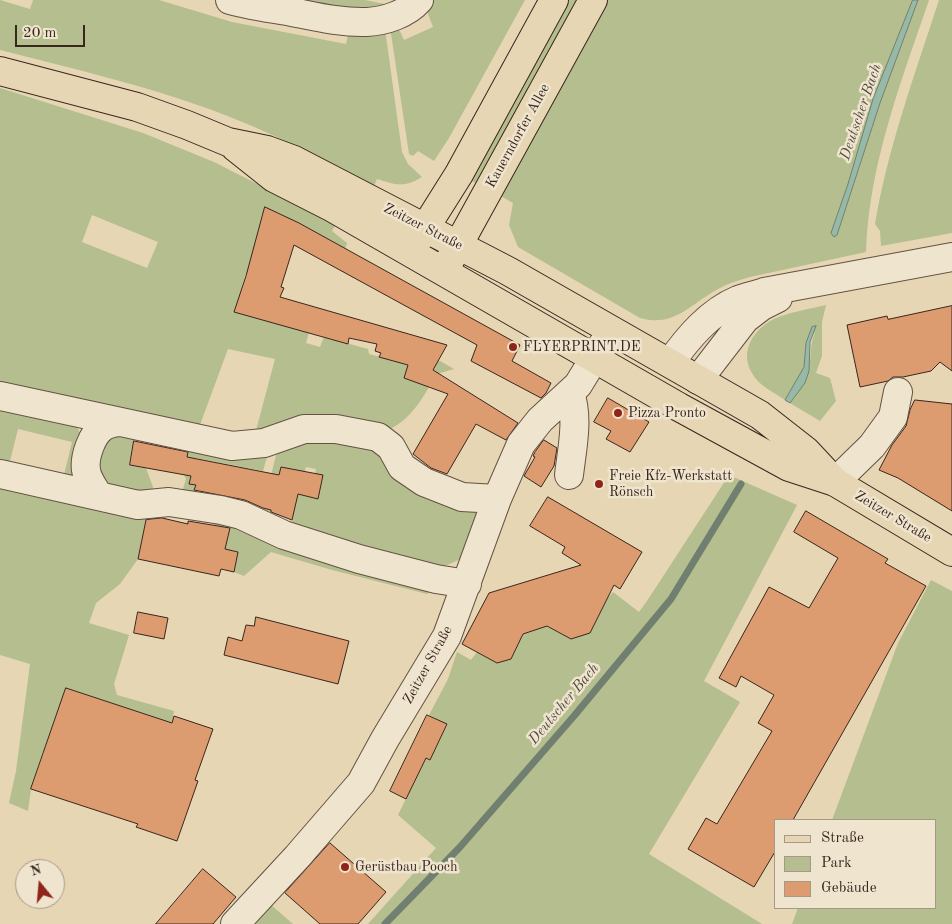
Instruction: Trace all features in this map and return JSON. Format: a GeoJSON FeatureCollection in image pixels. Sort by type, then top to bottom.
{"type":"FeatureCollection","features":[{"type":"Feature","properties":{"kind":"main road"},"geometry":{"type":"LineString","coordinates":[[410,253],[459,174],[554,0]]}},
{"type":"Feature","properties":{"kind":"main road","name":"Kauerndorfer Allee"},"geometry":{"type":"LineString","coordinates":[[443,272],[593,0]]}},
{"type":"Feature","properties":{"kind":"main road","name":"Zeitzer Straße"},"geometry":{"type":"LineString","coordinates":[[0,71],[136,107],[187,124],[228,142],[267,150],[294,160],[459,245],[760,415],[806,451],[835,482]]}},
{"type":"Feature","properties":{"kind":"main road","name":"Zeitzer Straße"},"geometry":{"type":"LineString","coordinates":[[228,142],[274,178],[333,208],[679,407],[789,467],[835,482],[952,552]]}},
{"type":"Feature","properties":{"kind":"main road"},"geometry":{"type":"LineString","coordinates":[[654,392],[670,364]]}},
{"type":"Feature","properties":{"kind":"main road"},"geometry":{"type":"LineString","coordinates":[[679,407],[698,380]]}},
{"type":"Feature","properties":{"kind":"street"},"geometry":{"type":"LineString","coordinates":[[230,0],[267,4],[348,22],[368,22],[401,14],[414,6],[419,0]]}},
{"type":"Feature","properties":{"kind":"street"},"geometry":{"type":"LineString","coordinates":[[670,364],[695,331],[707,320],[737,300],[764,292],[952,257]]}},
{"type":"Feature","properties":{"kind":"street"},"geometry":{"type":"LineString","coordinates":[[698,380],[745,319],[762,306],[799,286]]}},
{"type":"Feature","properties":{"kind":"street","name":"Zeitzer Straße"},"geometry":{"type":"LineString","coordinates":[[236,924],[361,784],[385,739],[447,636],[497,499],[521,444],[540,420],[578,385],[611,331]]}},
{"type":"Feature","properties":{"kind":"street"},"geometry":{"type":"LineString","coordinates":[[835,482],[872,446],[893,417],[898,392]]}},
{"type":"Feature","properties":{"kind":"street"},"geometry":{"type":"LineString","coordinates":[[569,475],[574,425],[573,401],[570,393]]}},
{"type":"Feature","properties":{"kind":"street"},"geometry":{"type":"LineString","coordinates":[[0,396],[232,446],[264,442],[304,429],[336,429],[378,437],[391,447],[402,467],[424,482],[462,496],[497,499]]}},
{"type":"Feature","properties":{"kind":"street"},"geometry":{"type":"LineString","coordinates":[[98,495],[85,470],[87,454],[91,442],[102,427],[118,422]]}},
{"type":"Feature","properties":{"kind":"street"},"geometry":{"type":"LineString","coordinates":[[0,474],[138,505],[169,502],[221,510],[241,515],[284,535],[359,559],[436,579],[467,584]]}},
{"type":"Feature","properties":{"kind":"green space"},"geometry":{"type":"Polygon","coordinates":[[[0,0],[30,9],[33,0],[159,0],[232,22],[346,44],[349,31],[385,29],[402,152],[408,164],[422,177],[405,184],[390,183],[377,179],[374,186],[274,136],[212,110],[80,70],[0,50],[0,0]]]}},
{"type":"Feature","properties":{"kind":"green space"},"geometry":{"type":"Polygon","coordinates":[[[283,0],[365,0],[385,4],[388,8],[368,13],[283,0]]]}},
{"type":"Feature","properties":{"kind":"green space"},"geometry":{"type":"Polygon","coordinates":[[[430,0],[525,0],[449,138],[434,161],[418,151],[413,156],[409,154],[390,27],[397,25],[404,40],[433,27],[425,6],[430,0]]]}},
{"type":"Feature","properties":{"kind":"green space"},"geometry":{"type":"Polygon","coordinates":[[[568,0],[579,0],[476,183],[468,179],[568,0]]]}},
{"type":"Feature","properties":{"kind":"green space"},"geometry":{"type":"Polygon","coordinates":[[[607,0],[913,0],[831,233],[837,235],[880,103],[918,0],[929,0],[888,124],[880,155],[868,219],[866,252],[738,280],[720,288],[673,317],[663,320],[652,320],[640,318],[518,247],[509,225],[513,203],[499,195],[607,0]]]}},
{"type":"Feature","properties":{"kind":"green space"},"geometry":{"type":"Polygon","coordinates":[[[939,0],[952,0],[952,233],[881,246],[880,231],[875,224],[880,195],[903,111],[939,0]]]}},
{"type":"Feature","properties":{"kind":"green space"},"geometry":{"type":"Polygon","coordinates":[[[0,88],[143,133],[214,162],[336,224],[332,231],[347,243],[345,249],[301,224],[245,276],[235,312],[309,332],[306,343],[320,347],[324,337],[368,349],[369,354],[426,369],[433,357],[454,369],[437,374],[412,411],[392,428],[254,438],[275,359],[228,349],[197,433],[0,390],[0,88]],[[92,215],[82,242],[147,268],[158,242],[92,215]]]}},
{"type":"Feature","properties":{"kind":"green space"},"geometry":{"type":"Polygon","coordinates":[[[826,305],[822,322],[822,356],[816,373],[830,378],[836,401],[820,421],[790,403],[807,376],[815,332],[806,343],[804,367],[785,400],[758,381],[748,365],[747,357],[748,349],[755,335],[767,323],[786,314],[826,305]]]}},
{"type":"Feature","properties":{"kind":"green space"},"geometry":{"type":"Polygon","coordinates":[[[0,400],[72,416],[84,442],[78,474],[60,481],[0,469],[0,400]],[[18,429],[10,461],[64,475],[72,442],[18,429]]]}},
{"type":"Feature","properties":{"kind":"green space"},"geometry":{"type":"Polygon","coordinates":[[[108,432],[263,447],[267,457],[263,471],[195,458],[189,484],[196,485],[194,494],[263,508],[279,443],[314,434],[379,450],[466,502],[482,515],[461,559],[440,568],[290,531],[298,494],[318,498],[322,481],[314,478],[316,469],[306,467],[304,473],[283,468],[270,515],[182,492],[186,479],[184,475],[188,450],[134,440],[130,465],[146,468],[153,487],[150,496],[95,483],[100,440],[108,432]]]}},
{"type":"Feature","properties":{"kind":"green space"},"geometry":{"type":"Polygon","coordinates":[[[729,475],[797,505],[704,681],[740,702],[649,854],[762,924],[368,924],[436,848],[398,815],[426,758],[430,760],[447,725],[429,715],[448,679],[457,652],[471,660],[477,652],[497,663],[511,659],[523,634],[547,626],[571,639],[613,592],[639,612],[729,475]]]}},
{"type":"Feature","properties":{"kind":"green space"},"geometry":{"type":"Polygon","coordinates":[[[0,480],[147,515],[138,559],[120,584],[96,603],[89,623],[129,635],[114,684],[117,695],[174,711],[172,723],[66,688],[150,787],[43,752],[31,789],[28,811],[9,803],[16,771],[30,664],[0,655],[0,480]]]}},
{"type":"Feature","properties":{"kind":"green space"},"geometry":{"type":"Polygon","coordinates":[[[216,515],[436,585],[427,594],[332,570],[271,552],[244,576],[234,572],[238,552],[225,549],[229,533],[212,529],[216,515]]]}},
{"type":"Feature","properties":{"kind":"green space"},"geometry":{"type":"Polygon","coordinates":[[[931,580],[952,591],[952,924],[792,924],[798,909],[937,909],[937,819],[832,819],[898,643],[931,580]]]}},
{"type":"Feature","properties":{"kind":"green space"},"geometry":{"type":"Polygon","coordinates":[[[270,904],[293,924],[252,924],[270,904]]]}},
{"type":"Feature","properties":{"kind":"shaded area"},"geometry":{"type":"Polygon","coordinates":[[[913,0],[918,0],[880,103],[837,235],[834,237],[831,233],[848,184],[873,99],[913,0]]]}},
{"type":"Feature","properties":{"kind":"shaded area"},"geometry":{"type":"Polygon","coordinates":[[[816,326],[810,342],[809,371],[805,383],[790,403],[785,400],[804,367],[806,343],[812,327],[816,326]]]}},
{"type":"Feature","properties":{"kind":"building"},"geometry":{"type":"Polygon","coordinates":[[[265,207],[299,223],[520,345],[512,361],[551,383],[546,393],[541,398],[471,361],[477,345],[294,245],[281,287],[284,288],[280,297],[447,345],[433,370],[518,423],[506,440],[476,424],[447,474],[431,468],[413,454],[448,394],[404,378],[408,365],[379,357],[381,353],[375,351],[377,344],[349,338],[348,344],[234,312],[265,207]]]}},
{"type":"Feature","properties":{"kind":"building"},"geometry":{"type":"Polygon","coordinates":[[[952,306],[952,371],[940,362],[931,371],[903,377],[893,377],[888,381],[860,387],[847,325],[887,316],[888,319],[952,306]]]}},
{"type":"Feature","properties":{"kind":"building"},"geometry":{"type":"Polygon","coordinates":[[[608,398],[649,422],[630,452],[606,439],[611,431],[594,422],[608,398]]]}},
{"type":"Feature","properties":{"kind":"building"},"geometry":{"type":"Polygon","coordinates":[[[915,400],[952,404],[952,511],[898,478],[879,470],[892,445],[906,426],[915,400]]]}},
{"type":"Feature","properties":{"kind":"building"},"geometry":{"type":"Polygon","coordinates":[[[544,440],[557,448],[554,466],[541,487],[524,476],[535,457],[533,456],[535,452],[544,440]]]}},
{"type":"Feature","properties":{"kind":"building"},"geometry":{"type":"Polygon","coordinates":[[[134,441],[188,452],[187,457],[279,475],[281,467],[323,475],[318,499],[298,494],[292,520],[245,500],[194,490],[196,485],[189,484],[191,476],[130,465],[134,441]]]}},
{"type":"Feature","properties":{"kind":"building"},"geometry":{"type":"Polygon","coordinates":[[[548,497],[642,552],[620,589],[614,585],[590,633],[571,639],[547,626],[523,634],[511,659],[497,663],[462,644],[489,593],[581,565],[562,553],[565,547],[530,526],[548,497]]]}},
{"type":"Feature","properties":{"kind":"building"},"geometry":{"type":"Polygon","coordinates":[[[806,511],[888,559],[885,563],[926,586],[794,819],[774,819],[774,853],[754,887],[688,849],[706,818],[717,824],[772,731],[758,723],[774,695],[741,676],[736,687],[719,678],[769,587],[809,608],[838,558],[794,532],[806,511]]]}},
{"type":"Feature","properties":{"kind":"building"},"geometry":{"type":"Polygon","coordinates":[[[162,518],[188,524],[188,521],[230,528],[225,549],[238,552],[234,572],[221,569],[219,576],[138,559],[146,520],[162,518]]]}},
{"type":"Feature","properties":{"kind":"building"},"geometry":{"type":"Polygon","coordinates":[[[138,612],[168,618],[164,639],[134,633],[138,612]]]}},
{"type":"Feature","properties":{"kind":"building"},"geometry":{"type":"Polygon","coordinates":[[[256,617],[349,641],[338,684],[224,655],[228,637],[242,641],[246,625],[254,626],[256,617]]]}},
{"type":"Feature","properties":{"kind":"building"},"geometry":{"type":"Polygon","coordinates":[[[66,688],[172,723],[174,716],[213,729],[195,780],[198,781],[177,841],[136,827],[138,824],[31,789],[66,688]]]}},
{"type":"Feature","properties":{"kind":"building"},"geometry":{"type":"Polygon","coordinates":[[[427,715],[447,724],[430,760],[426,758],[406,799],[390,791],[427,715]]]}},
{"type":"Feature","properties":{"kind":"building"},"geometry":{"type":"Polygon","coordinates":[[[330,843],[386,892],[358,924],[320,924],[285,893],[330,843]]]}},
{"type":"Feature","properties":{"kind":"building"},"geometry":{"type":"Polygon","coordinates":[[[203,869],[236,897],[213,924],[156,924],[203,869]]]}},
{"type":"Feature","properties":{"kind":"waterway","name":"Deutscher Bach"},"geometry":{"type":"LineString","coordinates":[[385,924],[460,847],[574,716],[671,599],[741,484]]}},
{"type":"Feature","properties":{"kind":"place","name":"FLYERPRINT.DE"},"geometry":{"type":"Point","coordinates":[513,347]}},
{"type":"Feature","properties":{"kind":"place","name":"Pizza Pronto"},"geometry":{"type":"Point","coordinates":[618,413]}},
{"type":"Feature","properties":{"kind":"place","name":"Freie Kfz-Werkstatt Rönsch"},"geometry":{"type":"Point","coordinates":[599,484]}},
{"type":"Feature","properties":{"kind":"place","name":"Gerüstbau Pooch"},"geometry":{"type":"Point","coordinates":[345,867]}}]}
